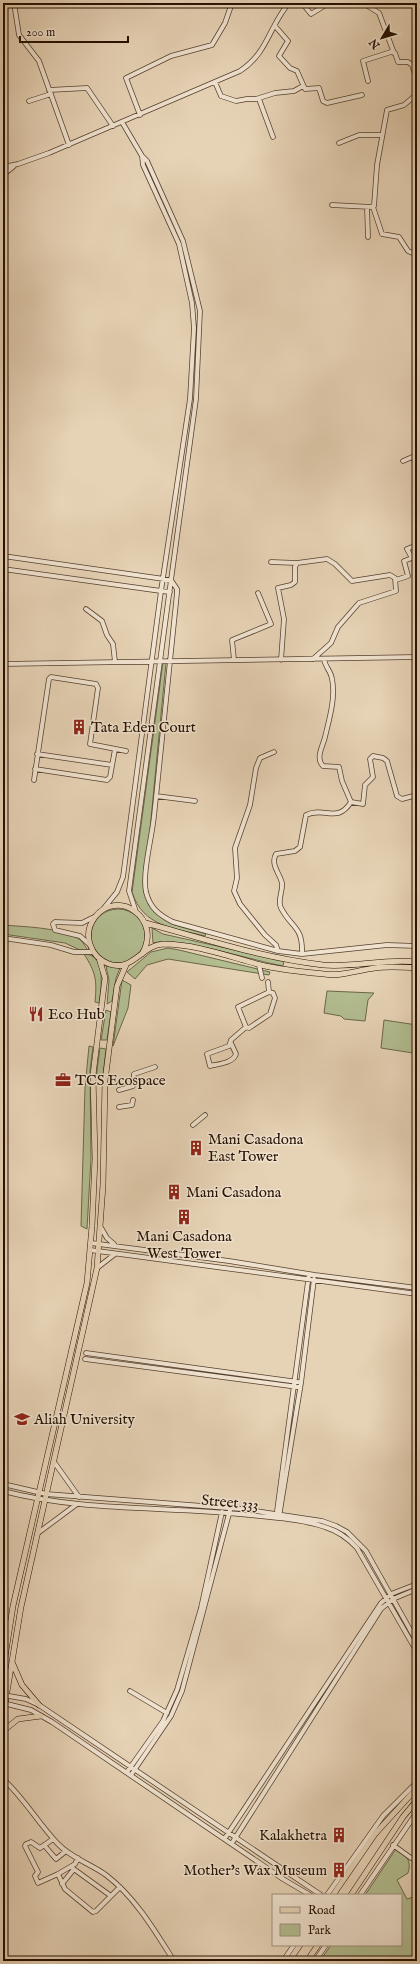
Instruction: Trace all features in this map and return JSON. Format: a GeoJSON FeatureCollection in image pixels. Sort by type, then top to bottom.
{"type":"FeatureCollection","features":[{"type":"Feature","properties":{"kind":"main road"},"geometry":{"type":"LineString","coordinates":[[126,965],[112,965],[99,958],[93,952],[90,945],[89,930],[96,916],[109,907],[123,906],[136,912],[146,923],[275,958],[322,965],[346,966],[385,960],[407,960],[417,962]]}},
{"type":"Feature","properties":{"kind":"main road"},"geometry":{"type":"LineString","coordinates":[[142,954],[148,939],[146,923]]}},
{"type":"Feature","properties":{"kind":"main road"},"geometry":{"type":"LineString","coordinates":[[3,1716],[5,1695],[21,1607],[98,1268],[103,1185],[105,1081],[117,986],[126,965],[152,946],[162,944],[175,945],[259,965],[326,975],[386,967],[417,968]]}},
{"type":"Feature","properties":{"kind":"main road"},"geometry":{"type":"LineString","coordinates":[[3,1670],[13,1606],[87,1283],[91,1243],[95,1159],[93,1075],[105,978],[99,958]]}},
{"type":"Feature","properties":{"kind":"main road"},"geometry":{"type":"LineString","coordinates":[[12,1661],[22,1685],[39,1705]]}},
{"type":"Feature","properties":{"kind":"main road"},"geometry":{"type":"LineString","coordinates":[[3,1731],[18,1719],[41,1716]]}},
{"type":"Feature","properties":{"kind":"main road"},"geometry":{"type":"LineString","coordinates":[[334,1894],[375,1834],[417,1788]]}},
{"type":"Feature","properties":{"kind":"main road"},"geometry":{"type":"LineString","coordinates":[[352,1894],[403,1816],[417,1800]]}},
{"type":"Feature","properties":{"kind":"main road"},"geometry":{"type":"LineString","coordinates":[[289,1961],[299,1946]]}},
{"type":"Feature","properties":{"kind":"main road"},"geometry":{"type":"LineString","coordinates":[[307,1961],[317,1946]]}},
{"type":"Feature","properties":{"kind":"street"},"geometry":{"type":"LineString","coordinates":[[14,3],[19,35],[38,61],[69,144]]}},
{"type":"Feature","properties":{"kind":"street"},"geometry":{"type":"LineString","coordinates":[[140,115],[126,78],[171,56],[212,45],[225,23],[232,3]]}},
{"type":"Feature","properties":{"kind":"street"},"geometry":{"type":"LineString","coordinates":[[3,168],[69,144],[140,115],[240,71],[252,62],[262,50],[280,14],[289,3]]}},
{"type":"Feature","properties":{"kind":"street"},"geometry":{"type":"LineString","coordinates":[[302,3],[311,14],[329,3]]}},
{"type":"Feature","properties":{"kind":"street"},"geometry":{"type":"LineString","coordinates":[[363,3],[379,13],[398,62],[408,62],[412,65],[417,81]]}},
{"type":"Feature","properties":{"kind":"street"},"geometry":{"type":"LineString","coordinates":[[275,26],[288,41],[279,56],[290,68],[296,71],[303,86],[307,90],[316,87],[319,88],[325,103],[362,95]]}},
{"type":"Feature","properties":{"kind":"street"},"geometry":{"type":"LineString","coordinates":[[368,81],[363,61],[394,53]]}},
{"type":"Feature","properties":{"kind":"street"},"geometry":{"type":"LineString","coordinates":[[215,82],[223,98],[236,101],[258,99],[275,92],[294,91],[303,86]]}},
{"type":"Feature","properties":{"kind":"street"},"geometry":{"type":"LineString","coordinates":[[29,101],[50,92],[87,88],[113,126]]}},
{"type":"Feature","properties":{"kind":"street"},"geometry":{"type":"LineString","coordinates":[[417,94],[404,104],[387,110],[382,135],[373,207],[382,234],[399,237],[408,251],[417,255]]}},
{"type":"Feature","properties":{"kind":"street"},"geometry":{"type":"LineString","coordinates":[[258,99],[272,137]]}},
{"type":"Feature","properties":{"kind":"street"},"geometry":{"type":"LineString","coordinates":[[122,122],[142,156],[147,161],[183,241],[200,311],[196,399],[129,891],[136,912]]}},
{"type":"Feature","properties":{"kind":"street"},"geometry":{"type":"LineString","coordinates":[[339,143],[359,135],[382,135]]}},
{"type":"Feature","properties":{"kind":"street"},"geometry":{"type":"LineString","coordinates":[[103,910],[117,892],[123,877],[163,579],[193,376],[194,328],[192,303],[179,244],[143,165],[142,156]]}},
{"type":"Feature","properties":{"kind":"street"},"geometry":{"type":"LineString","coordinates":[[3,175],[14,165]]}},
{"type":"Feature","properties":{"kind":"street"},"geometry":{"type":"LineString","coordinates":[[332,205],[373,207]]}},
{"type":"Feature","properties":{"kind":"street"},"geometry":{"type":"LineString","coordinates":[[366,207],[368,237]]}},
{"type":"Feature","properties":{"kind":"street"},"geometry":{"type":"LineString","coordinates":[[403,461],[415,456],[417,467]]}},
{"type":"Feature","properties":{"kind":"street"},"geometry":{"type":"LineString","coordinates":[[396,580],[408,576],[404,561],[412,558],[407,549],[417,545]]}},
{"type":"Feature","properties":{"kind":"street"},"geometry":{"type":"LineString","coordinates":[[3,556],[171,580],[177,588],[156,796],[146,872],[146,890],[152,908],[161,916],[173,922],[278,951],[302,954],[387,945],[417,946]]}},
{"type":"Feature","properties":{"kind":"street"},"geometry":{"type":"LineString","coordinates":[[271,562],[297,563],[327,559],[335,564],[352,581],[390,575],[396,580],[397,589],[394,593],[365,600],[356,606],[338,627],[331,643],[313,659]]}},
{"type":"Feature","properties":{"kind":"street"},"geometry":{"type":"LineString","coordinates":[[281,660],[284,619],[278,589],[280,587],[291,586],[295,582],[295,567],[297,563]]}},
{"type":"Feature","properties":{"kind":"street"},"geometry":{"type":"LineString","coordinates":[[3,569],[170,592]]}},
{"type":"Feature","properties":{"kind":"street"},"geometry":{"type":"LineString","coordinates":[[234,660],[232,640],[271,624],[258,593]]}},
{"type":"Feature","properties":{"kind":"street"},"geometry":{"type":"LineString","coordinates":[[86,609],[102,621],[107,635],[113,644],[115,662]]}},
{"type":"Feature","properties":{"kind":"street"},"geometry":{"type":"LineString","coordinates":[[3,664],[160,660],[281,660],[417,657]]}},
{"type":"Feature","properties":{"kind":"street"},"geometry":{"type":"LineString","coordinates":[[324,659],[332,679],[332,688],[329,718],[319,754],[320,761],[323,766],[339,767],[342,781],[351,802]]}},
{"type":"Feature","properties":{"kind":"street"},"geometry":{"type":"LineString","coordinates":[[34,780],[34,769],[49,679],[52,677],[96,684],[98,688],[90,743],[126,751]]}},
{"type":"Feature","properties":{"kind":"street"},"geometry":{"type":"LineString","coordinates":[[34,769],[107,780],[110,777],[115,749]]}},
{"type":"Feature","properties":{"kind":"street"},"geometry":{"type":"LineString","coordinates":[[274,752],[260,758],[256,768],[250,805],[235,848],[237,878],[234,890],[240,904],[263,933],[276,945],[278,951]]}},
{"type":"Feature","properties":{"kind":"street"},"geometry":{"type":"LineString","coordinates":[[37,754],[112,765]]}},
{"type":"Feature","properties":{"kind":"street"},"geometry":{"type":"LineString","coordinates":[[351,802],[360,804],[364,803],[365,785],[373,778],[370,759],[373,756],[384,758],[387,761],[396,796],[402,799],[417,795]]}},
{"type":"Feature","properties":{"kind":"street"},"geometry":{"type":"LineString","coordinates":[[156,796],[194,801]]}},
{"type":"Feature","properties":{"kind":"street"},"geometry":{"type":"LineString","coordinates":[[302,954],[302,937],[281,907],[282,884],[276,871],[274,856],[278,853],[294,851],[300,846],[306,815],[312,813],[340,813],[346,809],[351,802]]}},
{"type":"Feature","properties":{"kind":"street"},"geometry":{"type":"LineString","coordinates":[[90,945],[80,936],[55,930],[53,924],[55,922],[82,923],[96,916]]}},
{"type":"Feature","properties":{"kind":"street"},"geometry":{"type":"LineString","coordinates":[[207,940],[210,933]]}},
{"type":"Feature","properties":{"kind":"street"},"geometry":{"type":"LineString","coordinates":[[3,938],[51,945],[74,952],[93,952]]}},
{"type":"Feature","properties":{"kind":"street"},"geometry":{"type":"LineString","coordinates":[[259,965],[262,978]]}},
{"type":"Feature","properties":{"kind":"street"},"geometry":{"type":"LineString","coordinates":[[268,982],[269,992]]}},
{"type":"Feature","properties":{"kind":"street"},"geometry":{"type":"LineString","coordinates":[[246,1027],[238,1007],[269,992]]}},
{"type":"Feature","properties":{"kind":"street"},"geometry":{"type":"LineString","coordinates":[[231,1043],[236,1054],[235,1057],[229,1061],[210,1066],[207,1054],[229,1046],[231,1043],[246,1027],[249,1028],[270,1014],[275,998],[273,993],[269,992]]}},
{"type":"Feature","properties":{"kind":"street"},"geometry":{"type":"LineString","coordinates":[[119,1090],[134,1085],[134,1074],[155,1067]]}},
{"type":"Feature","properties":{"kind":"street"},"geometry":{"type":"LineString","coordinates":[[119,1107],[132,1106],[133,1100]]}},
{"type":"Feature","properties":{"kind":"street"},"geometry":{"type":"LineString","coordinates":[[192,1124],[205,1115]]}},
{"type":"Feature","properties":{"kind":"street"},"geometry":{"type":"LineString","coordinates":[[100,1226],[107,1238],[115,1245]]}},
{"type":"Feature","properties":{"kind":"street"},"geometry":{"type":"LineString","coordinates":[[91,1243],[115,1245],[314,1275],[417,1288]]}},
{"type":"Feature","properties":{"kind":"street"},"geometry":{"type":"LineString","coordinates":[[90,1250],[417,1294]]}},
{"type":"Feature","properties":{"kind":"street"},"geometry":{"type":"LineString","coordinates":[[98,1268],[116,1253]]}},
{"type":"Feature","properties":{"kind":"street"},"geometry":{"type":"LineString","coordinates":[[280,1516],[277,1511],[309,1274]]}},
{"type":"Feature","properties":{"kind":"street"},"geometry":{"type":"LineString","coordinates":[[280,1516],[301,1385],[314,1275]]}},
{"type":"Feature","properties":{"kind":"street"},"geometry":{"type":"LineString","coordinates":[[86,1353],[295,1385]]}},
{"type":"Feature","properties":{"kind":"street"},"geometry":{"type":"LineString","coordinates":[[85,1359],[301,1385]]}},
{"type":"Feature","properties":{"kind":"street"},"geometry":{"type":"LineString","coordinates":[[54,1462],[79,1497]]}},
{"type":"Feature","properties":{"kind":"street","name":"Street 333"},"geometry":{"type":"LineString","coordinates":[[3,1484],[46,1494],[223,1507],[230,1510]]}},
{"type":"Feature","properties":{"kind":"street","name":"Street 333"},"geometry":{"type":"LineString","coordinates":[[3,1491],[45,1501],[222,1512],[230,1510]]}},
{"type":"Feature","properties":{"kind":"street"},"geometry":{"type":"LineString","coordinates":[[38,1533],[77,1503]]}},
{"type":"Feature","properties":{"kind":"street"},"geometry":{"type":"LineString","coordinates":[[127,1772],[167,1713],[177,1690],[195,1629],[217,1542],[223,1507]]}},
{"type":"Feature","properties":{"kind":"street"},"geometry":{"type":"LineString","coordinates":[[131,1775],[171,1716],[182,1691],[230,1510],[322,1521],[348,1532],[366,1551],[417,1642]]}},
{"type":"Feature","properties":{"kind":"street","name":"Street 333"},"geometry":{"type":"LineString","coordinates":[[280,1516],[324,1526],[344,1536],[360,1553],[389,1602]]}},
{"type":"Feature","properties":{"kind":"street"},"geometry":{"type":"LineString","coordinates":[[225,1838],[381,1602],[391,1594],[417,1584]]}},
{"type":"Feature","properties":{"kind":"street"},"geometry":{"type":"LineString","coordinates":[[232,1843],[381,1609],[393,1599],[417,1589]]}},
{"type":"Feature","properties":{"kind":"street"},"geometry":{"type":"LineString","coordinates":[[389,1602],[417,1652]]}},
{"type":"Feature","properties":{"kind":"street"},"geometry":{"type":"LineString","coordinates":[[130,1691],[167,1713]]}},
{"type":"Feature","properties":{"kind":"street"},"geometry":{"type":"LineString","coordinates":[[5,1695],[26,1699],[39,1705],[320,1894]]}},
{"type":"Feature","properties":{"kind":"street"},"geometry":{"type":"LineString","coordinates":[[4,1703],[21,1706],[41,1716],[308,1894]]}},
{"type":"Feature","properties":{"kind":"street"},"geometry":{"type":"LineString","coordinates":[[3,1778],[53,1839],[66,1851],[104,1873],[120,1887],[134,1902],[174,1961]]}},
{"type":"Feature","properties":{"kind":"street"},"geometry":{"type":"LineString","coordinates":[[328,1894],[383,1816],[417,1782]]}},
{"type":"Feature","properties":{"kind":"street"},"geometry":{"type":"LineString","coordinates":[[361,1894],[417,1812]]}},
{"type":"Feature","properties":{"kind":"street"},"geometry":{"type":"LineString","coordinates":[[53,1839],[40,1848],[31,1842],[26,1844],[38,1872],[35,1876],[38,1883],[72,1868]]}},
{"type":"Feature","properties":{"kind":"street"},"geometry":{"type":"LineString","coordinates":[[44,1845],[56,1859],[66,1851]]}},
{"type":"Feature","properties":{"kind":"street"},"geometry":{"type":"LineString","coordinates":[[393,1845],[411,1858],[417,1857]]}},
{"type":"Feature","properties":{"kind":"street"},"geometry":{"type":"LineString","coordinates":[[62,1884],[78,1858]]}},
{"type":"Feature","properties":{"kind":"street"},"geometry":{"type":"LineString","coordinates":[[72,1868],[111,1896]]}},
{"type":"Feature","properties":{"kind":"street"},"geometry":{"type":"LineString","coordinates":[[58,1874],[65,1889],[94,1912],[120,1887]]}},
{"type":"Feature","properties":{"kind":"street"},"geometry":{"type":"LineString","coordinates":[[283,1961],[293,1946]]}},
{"type":"Feature","properties":{"kind":"street"},"geometry":{"type":"LineString","coordinates":[[315,1961],[325,1946]]}},
{"type":"Feature","properties":{"kind":"green space"},"geometry":{"type":"Polygon","coordinates":[[[163,662],[166,663],[144,892],[149,903],[161,918],[176,925],[206,934],[205,936],[171,928],[152,919],[144,913],[137,904],[132,892],[163,662]]]}},
{"type":"Feature","properties":{"kind":"green space"},"geometry":{"type":"Polygon","coordinates":[[[113,909],[123,909],[133,913],[141,921],[145,931],[145,941],[141,951],[133,959],[123,963],[113,963],[103,959],[95,951],[91,941],[91,931],[95,921],[103,913],[113,909]]]}},
{"type":"Feature","properties":{"kind":"green space"},"geometry":{"type":"Polygon","coordinates":[[[3,925],[58,931],[79,939],[88,951],[80,950],[65,943],[3,934],[3,925]]]}},
{"type":"Feature","properties":{"kind":"green space"},"geometry":{"type":"Polygon","coordinates":[[[152,928],[163,934],[284,961],[283,966],[197,946],[179,943],[153,943],[152,928]]]}},
{"type":"Feature","properties":{"kind":"green space"},"geometry":{"type":"Polygon","coordinates":[[[168,948],[270,972],[269,975],[168,959],[147,965],[135,979],[127,972],[151,952],[168,948]]]}},
{"type":"Feature","properties":{"kind":"green space"},"geometry":{"type":"Polygon","coordinates":[[[84,954],[91,955],[99,966],[101,973],[101,989],[99,1003],[95,1002],[95,977],[84,954]]]}},
{"type":"Feature","properties":{"kind":"green space"},"geometry":{"type":"Polygon","coordinates":[[[106,966],[120,968],[116,978],[112,1001],[107,1004],[109,980],[106,966]]]}},
{"type":"Feature","properties":{"kind":"green space"},"geometry":{"type":"Polygon","coordinates":[[[122,980],[131,985],[128,1008],[113,1046],[122,980]]]}},
{"type":"Feature","properties":{"kind":"green space"},"geometry":{"type":"Polygon","coordinates":[[[327,991],[374,993],[368,1000],[365,1021],[344,1019],[341,1016],[324,1013],[327,991]]]}},
{"type":"Feature","properties":{"kind":"green space"},"geometry":{"type":"Polygon","coordinates":[[[106,1010],[111,1012],[107,1040],[101,1040],[106,1010]]]}},
{"type":"Feature","properties":{"kind":"green space"},"geometry":{"type":"Polygon","coordinates":[[[384,1020],[417,1025],[413,1053],[381,1048],[384,1020]]]}},
{"type":"Feature","properties":{"kind":"green space"},"geometry":{"type":"Polygon","coordinates":[[[89,1046],[93,1047],[90,1070],[91,1158],[87,1229],[81,1226],[85,1088],[89,1046]]]}},
{"type":"Feature","properties":{"kind":"green space"},"geometry":{"type":"Polygon","coordinates":[[[100,1048],[106,1049],[103,1075],[96,1078],[100,1048]]]}},
{"type":"Feature","properties":{"kind":"green space"},"geometry":{"type":"Polygon","coordinates":[[[396,1849],[403,1853],[409,1861],[408,1873],[397,1880],[407,1899],[417,1896],[417,1961],[320,1961],[330,1946],[402,1946],[402,1894],[366,1894],[396,1849]]]}},
{"type":"Feature","properties":{"kind":"place","name":"Tata Eden Court"},"geometry":{"type":"Point","coordinates":[79,727]}},
{"type":"Feature","properties":{"kind":"place","name":"Eco Hub"},"geometry":{"type":"Point","coordinates":[36,1014]}},
{"type":"Feature","properties":{"kind":"place","name":"TCS Ecospace"},"geometry":{"type":"Point","coordinates":[63,1080]}},
{"type":"Feature","properties":{"kind":"place","name":"Mani Casadona East Tower"},"geometry":{"type":"Point","coordinates":[196,1148]}},
{"type":"Feature","properties":{"kind":"place","name":"Mani Casadona"},"geometry":{"type":"Point","coordinates":[174,1192]}},
{"type":"Feature","properties":{"kind":"place","name":"Mani Casadona West Tower"},"geometry":{"type":"Point","coordinates":[184,1217]}},
{"type":"Feature","properties":{"kind":"place","name":"Aliah University"},"geometry":{"type":"Point","coordinates":[22,1419]}},
{"type":"Feature","properties":{"kind":"place","name":"Kalakhetra"},"geometry":{"type":"Point","coordinates":[339,1835]}},
{"type":"Feature","properties":{"kind":"place","name":"Mother's Wax Museum"},"geometry":{"type":"Point","coordinates":[339,1870]}}]}
